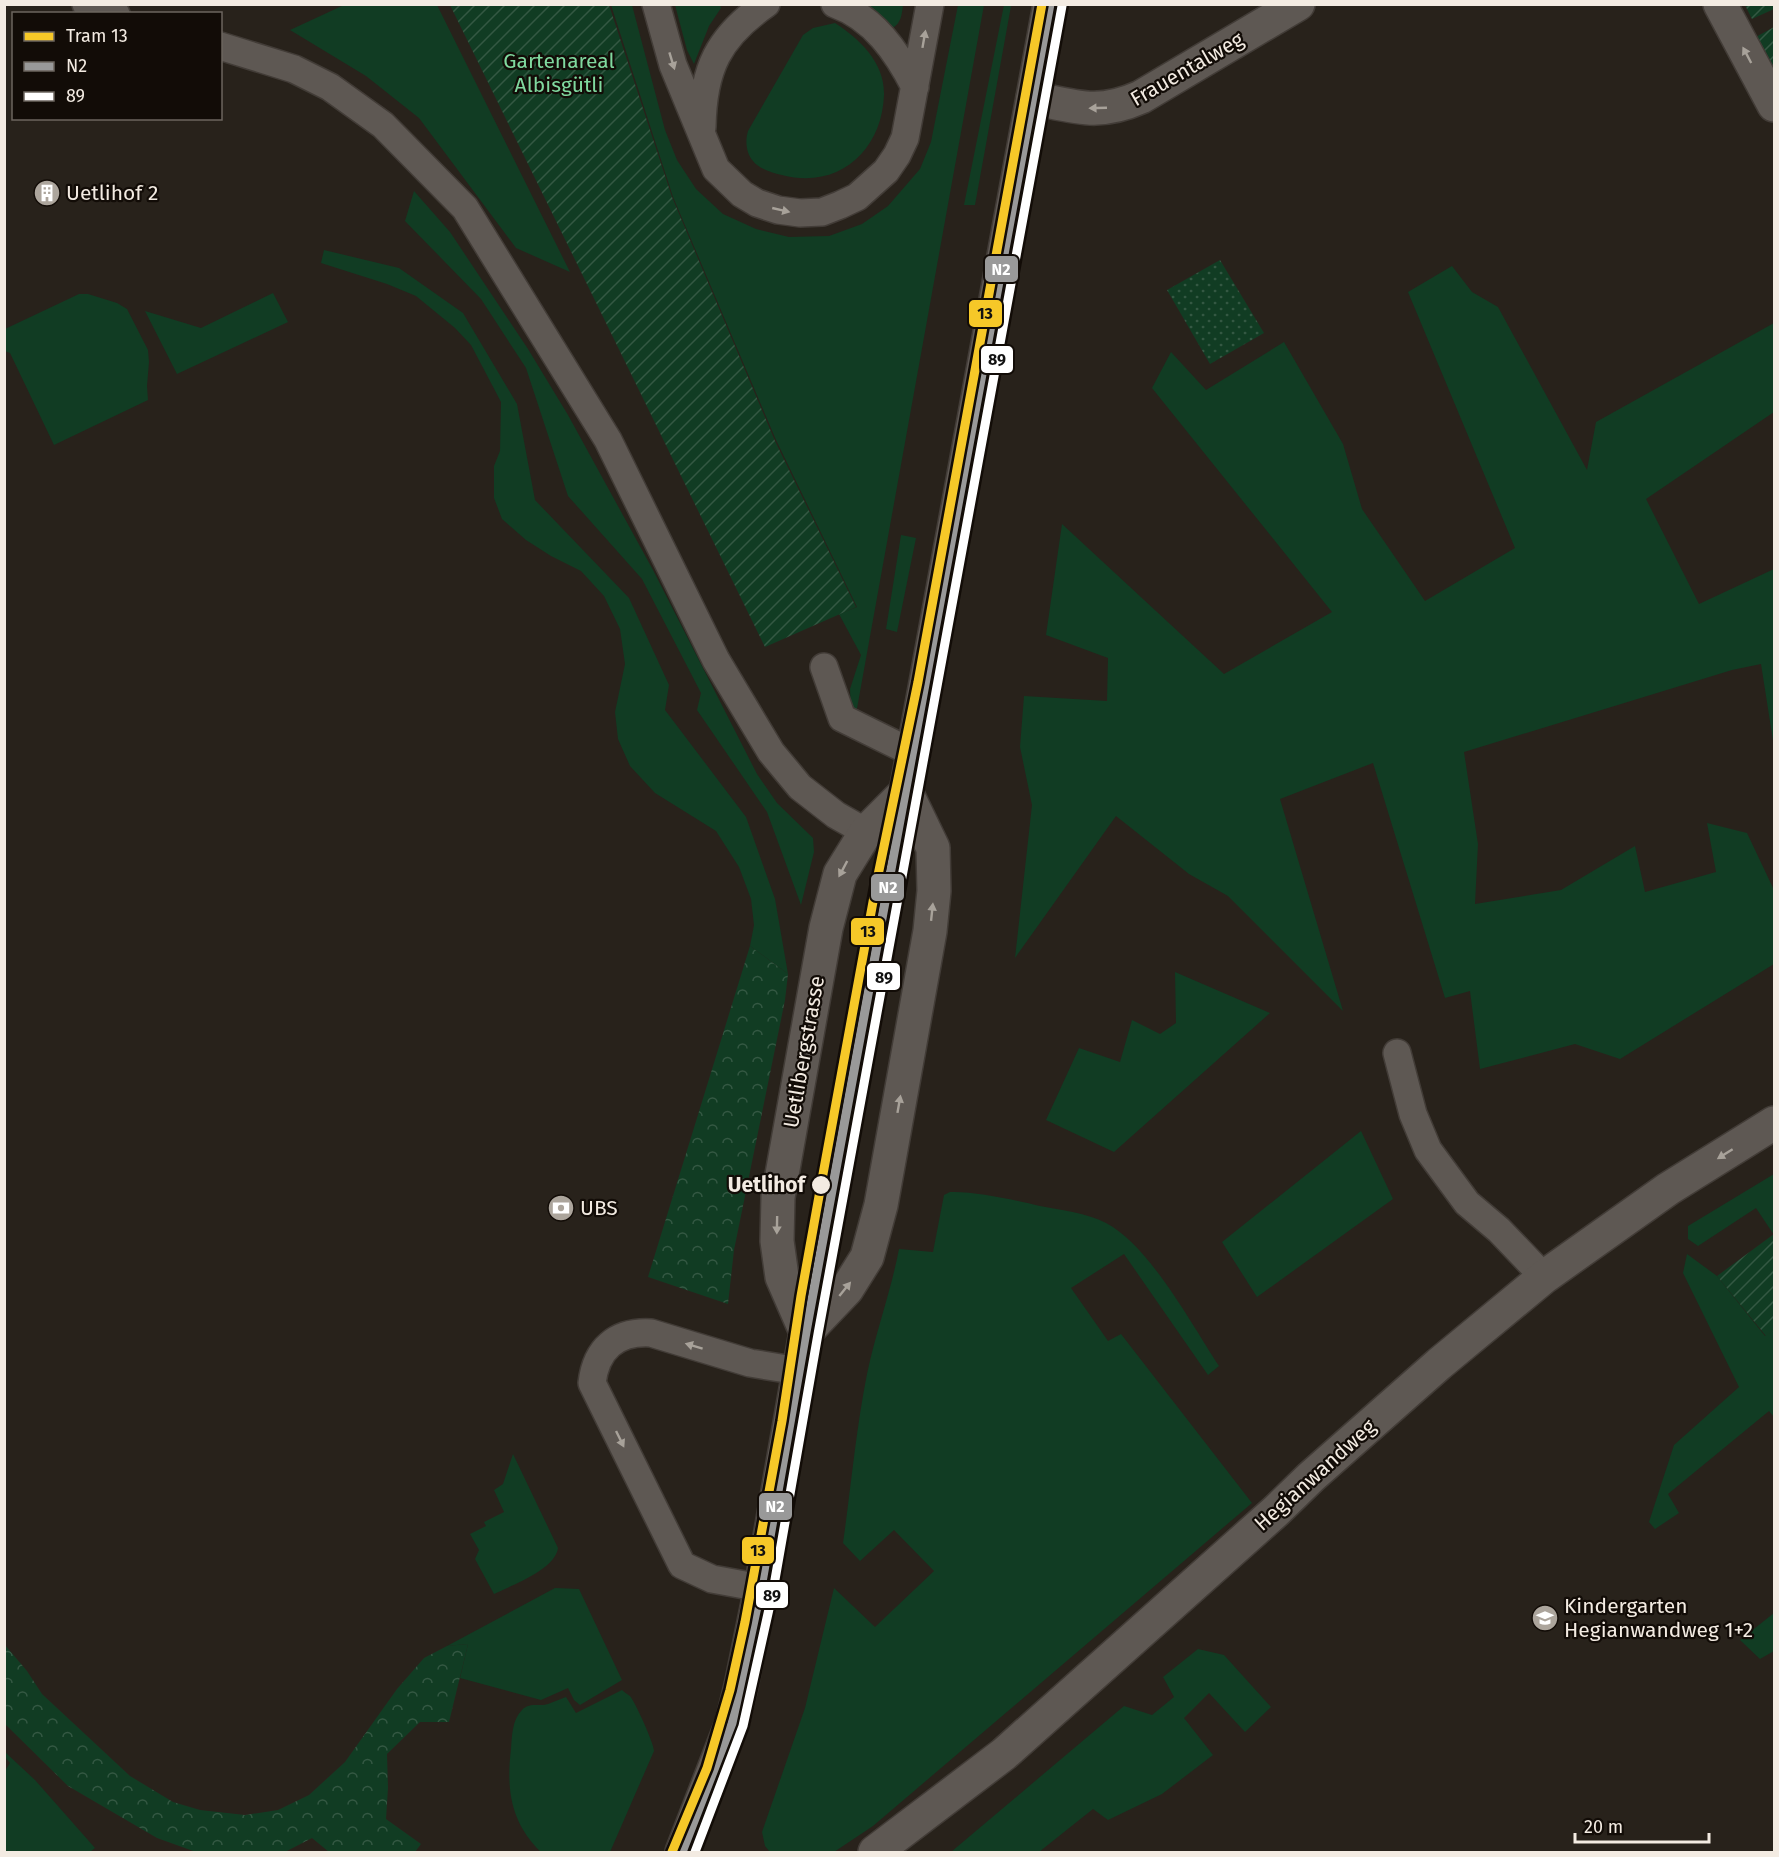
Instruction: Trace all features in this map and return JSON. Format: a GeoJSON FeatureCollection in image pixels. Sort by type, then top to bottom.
{"type":"FeatureCollection","features":[{"type":"Feature","properties":{"kind":"main road"},"geometry":{"type":"LineString","coordinates":[[682,1852],[732,1723],[741,1686],[761,1588],[806,1332],[847,1289],[867,1257],[881,1205],[930,931],[934,891],[933,848],[906,792],[1050,4]]}},
{"type":"Feature","properties":{"kind":"main road","name":"Frauentalweg"},"geometry":{"type":"LineString","coordinates":[[1033,99],[1089,109],[1105,109],[1123,105],[1141,97],[1298,4]]}},
{"type":"Feature","properties":{"kind":"main road"},"geometry":{"type":"LineString","coordinates":[[1720,4],[1774,105]]}},
{"type":"Feature","properties":{"kind":"main road","name":"Uetlibergstrasse"},"geometry":{"type":"LineString","coordinates":[[806,1332],[782,1277],[777,1241],[778,1197],[826,928],[840,874],[866,832],[906,792]]}},
{"type":"Feature","properties":{"kind":"main road","name":"Hegianwandweg"},"geometry":{"type":"LineString","coordinates":[[886,1850],[1004,1754],[1268,1519],[1328,1462],[1439,1364],[1544,1277],[1668,1189],[1774,1123]]}},
{"type":"Feature","properties":{"kind":"lane"},"geometry":{"type":"LineString","coordinates":[[86,4],[110,12]]}},
{"type":"Feature","properties":{"kind":"lane"},"geometry":{"type":"LineString","coordinates":[[656,4],[673,65],[716,169],[742,194],[758,203],[778,210],[800,213],[822,212],[857,197],[886,171],[897,155],[905,138],[930,4]]}},
{"type":"Feature","properties":{"kind":"lane"},"geometry":{"type":"LineString","coordinates":[[702,135],[705,89],[712,63],[725,40],[744,20],[766,4]]}},
{"type":"Feature","properties":{"kind":"lane"},"geometry":{"type":"LineString","coordinates":[[835,4],[860,18],[882,36],[899,56],[915,87]]}},
{"type":"Feature","properties":{"kind":"lane"},"geometry":{"type":"LineString","coordinates":[[222,46],[294,69],[339,93],[382,125],[465,208],[608,440],[716,660],[771,752],[800,787],[836,815],[866,832]]}},
{"type":"Feature","properties":{"kind":"lane"},"geometry":{"type":"LineString","coordinates":[[824,667],[842,718],[913,753]]}},
{"type":"Feature","properties":{"kind":"lane"},"geometry":{"type":"LineString","coordinates":[[806,1332],[906,792]]}},
{"type":"Feature","properties":{"kind":"lane"},"geometry":{"type":"LineString","coordinates":[[1397,1053],[1413,1114],[1428,1150],[1467,1203],[1498,1230],[1544,1277]]}},
{"type":"Feature","properties":{"kind":"lane"},"geometry":{"type":"LineString","coordinates":[[761,1588],[712,1579],[682,1565],[592,1383],[594,1368],[600,1355],[610,1344],[637,1332],[750,1363],[799,1371]]}},
{"type":"Feature","properties":{"kind":"green space"},"geometry":{"type":"Polygon","coordinates":[[[344,5],[437,5],[570,272],[516,248],[419,118],[366,76],[290,30],[344,5]]]}},
{"type":"Feature","properties":{"kind":"green space","name":"Gartenareal Albisgütli"},"geometry":{"type":"Polygon","coordinates":[[[450,5],[609,5],[672,197],[775,441],[856,607],[765,647],[450,5]]]}},
{"type":"Feature","properties":{"kind":"green space"},"geometry":{"type":"Polygon","coordinates":[[[611,5],[632,5],[665,130],[677,160],[696,189],[723,214],[756,229],[789,237],[829,236],[862,224],[888,206],[920,169],[931,142],[958,5],[984,5],[856,714],[851,712],[850,689],[861,655],[839,614],[857,607],[776,440],[673,197],[611,5]]]}},
{"type":"Feature","properties":{"kind":"green space"},"geometry":{"type":"Polygon","coordinates":[[[675,5],[720,5],[721,8],[709,26],[694,64],[687,50],[675,5]]]}},
{"type":"Feature","properties":{"kind":"green space"},"geometry":{"type":"Polygon","coordinates":[[[865,5],[903,5],[899,21],[892,28],[865,5]]]}},
{"type":"Feature","properties":{"kind":"green space"},"geometry":{"type":"Polygon","coordinates":[[[1004,5],[1011,6],[975,205],[964,205],[1004,5]]]}},
{"type":"Feature","properties":{"kind":"green space"},"geometry":{"type":"Polygon","coordinates":[[[1745,5],[1774,5],[1774,9],[1752,19],[1745,5]]]}},
{"type":"Feature","properties":{"kind":"green space"},"geometry":{"type":"Polygon","coordinates":[[[835,23],[862,44],[876,62],[880,72],[884,95],[875,133],[866,149],[853,162],[838,171],[821,177],[802,178],[770,172],[756,164],[751,158],[746,143],[748,131],[803,35],[813,28],[835,23]]]}},
{"type":"Feature","properties":{"kind":"green space"},"geometry":{"type":"Polygon","coordinates":[[[1774,27],[1774,74],[1754,38],[1774,27]]]}},
{"type":"Feature","properties":{"kind":"green space"},"geometry":{"type":"Polygon","coordinates":[[[414,191],[450,232],[528,349],[568,415],[653,570],[757,774],[777,803],[813,838],[814,852],[801,905],[767,812],[697,710],[701,693],[642,579],[568,496],[526,368],[481,299],[405,221],[414,191]]]}},
{"type":"Feature","properties":{"kind":"green space"},"geometry":{"type":"Polygon","coordinates":[[[324,250],[399,268],[463,313],[517,404],[535,500],[629,598],[669,685],[665,710],[746,817],[775,899],[788,974],[750,946],[754,925],[751,899],[739,867],[716,831],[655,793],[630,766],[618,739],[615,712],[625,664],[620,629],[604,596],[581,571],[526,540],[502,519],[494,498],[494,466],[500,451],[501,402],[471,345],[455,328],[416,296],[387,284],[321,263],[324,250]]]}},
{"type":"Feature","properties":{"kind":"green space"},"geometry":{"type":"Polygon","coordinates":[[[1220,260],[1264,333],[1210,364],[1167,290],[1220,260]]]}},
{"type":"Feature","properties":{"kind":"green space"},"geometry":{"type":"Polygon","coordinates":[[[1452,266],[1472,292],[1498,307],[1587,470],[1596,422],[1774,323],[1774,412],[1646,499],[1699,604],[1774,569],[1774,747],[1761,664],[1732,670],[1464,752],[1478,844],[1475,904],[1561,890],[1635,846],[1645,892],[1716,872],[1707,823],[1747,833],[1774,890],[1774,964],[1620,1059],[1575,1044],[1480,1069],[1470,991],[1445,998],[1373,763],[1280,799],[1343,1011],[1228,896],[1189,874],[1116,816],[1015,958],[1032,805],[1020,747],[1024,696],[1107,701],[1108,658],[1046,635],[1062,524],[1224,674],[1332,612],[1152,388],[1171,352],[1206,390],[1284,342],[1343,444],[1362,509],[1425,601],[1515,548],[1408,292],[1452,266]]]}},
{"type":"Feature","properties":{"kind":"green space"},"geometry":{"type":"Polygon","coordinates":[[[273,293],[288,322],[177,374],[145,311],[201,328],[273,293]]]}},
{"type":"Feature","properties":{"kind":"green space"},"geometry":{"type":"Polygon","coordinates":[[[79,294],[88,294],[117,303],[127,309],[148,350],[148,400],[54,445],[10,353],[5,351],[5,329],[79,294]]]}},
{"type":"Feature","properties":{"kind":"green space"},"geometry":{"type":"Polygon","coordinates":[[[901,535],[916,538],[897,632],[886,629],[901,535]]]}},
{"type":"Feature","properties":{"kind":"green space"},"geometry":{"type":"Polygon","coordinates":[[[750,946],[788,974],[785,1000],[734,1250],[728,1304],[648,1277],[750,946]]]}},
{"type":"Feature","properties":{"kind":"green space"},"geometry":{"type":"Polygon","coordinates":[[[1175,972],[1270,1013],[1114,1152],[1046,1120],[1079,1048],[1120,1062],[1132,1020],[1160,1034],[1176,1023],[1175,972]]]}},
{"type":"Feature","properties":{"kind":"green space"},"geometry":{"type":"Polygon","coordinates":[[[1361,1131],[1393,1199],[1257,1297],[1222,1242],[1361,1131]]]}},
{"type":"Feature","properties":{"kind":"green space"},"geometry":{"type":"Polygon","coordinates":[[[1774,1174],[1774,1235],[1756,1208],[1698,1246],[1688,1239],[1688,1226],[1774,1174]]]}},
{"type":"Feature","properties":{"kind":"green space"},"geometry":{"type":"Polygon","coordinates":[[[950,1192],[995,1196],[1091,1217],[1106,1223],[1138,1249],[1169,1287],[1219,1366],[1208,1375],[1124,1254],[1071,1288],[1108,1341],[1121,1334],[1252,1503],[873,1826],[834,1852],[770,1852],[765,1846],[762,1832],[805,1708],[834,1588],[875,1627],[934,1571],[894,1530],[860,1561],[843,1543],[867,1374],[899,1249],[933,1252],[944,1195],[950,1192]]]}},
{"type":"Feature","properties":{"kind":"green space"},"geometry":{"type":"Polygon","coordinates":[[[1774,1234],[1774,1330],[1766,1336],[1717,1276],[1774,1234]]]}},
{"type":"Feature","properties":{"kind":"green space"},"geometry":{"type":"Polygon","coordinates":[[[1687,1254],[1717,1276],[1765,1336],[1774,1330],[1774,1417],[1769,1411],[1668,1494],[1679,1513],[1655,1529],[1649,1522],[1674,1445],[1739,1387],[1683,1273],[1687,1254]]]}},
{"type":"Feature","properties":{"kind":"green space"},"geometry":{"type":"Polygon","coordinates":[[[513,1454],[558,1548],[555,1556],[541,1570],[494,1594],[475,1559],[479,1550],[470,1534],[486,1526],[484,1522],[504,1512],[494,1490],[503,1484],[513,1454]]]}},
{"type":"Feature","properties":{"kind":"green space"},"geometry":{"type":"Polygon","coordinates":[[[555,1588],[579,1589],[622,1680],[580,1705],[574,1700],[568,1688],[541,1700],[460,1678],[468,1644],[447,1646],[555,1588]]]}},
{"type":"Feature","properties":{"kind":"green space"},"geometry":{"type":"Polygon","coordinates":[[[1774,1613],[1774,1651],[1760,1659],[1740,1640],[1774,1613]]]}},
{"type":"Feature","properties":{"kind":"green space"},"geometry":{"type":"Polygon","coordinates":[[[468,1644],[449,1722],[420,1722],[387,1754],[386,1819],[421,1844],[415,1852],[329,1852],[312,1838],[285,1852],[196,1852],[157,1838],[68,1786],[5,1724],[5,1645],[27,1671],[42,1694],[130,1776],[173,1802],[200,1810],[245,1815],[278,1810],[309,1795],[345,1762],[397,1689],[424,1658],[447,1646],[468,1644]]]}},
{"type":"Feature","properties":{"kind":"green space"},"geometry":{"type":"Polygon","coordinates":[[[1198,1649],[1224,1655],[1271,1707],[1245,1732],[1209,1693],[1184,1718],[1213,1755],[1162,1794],[1108,1820],[1093,1809],[1039,1852],[951,1852],[1124,1706],[1152,1715],[1174,1697],[1163,1677],[1198,1649]]]}},
{"type":"Feature","properties":{"kind":"green space"},"geometry":{"type":"Polygon","coordinates":[[[622,1690],[630,1696],[636,1706],[654,1751],[610,1852],[541,1852],[523,1829],[510,1792],[512,1734],[516,1718],[528,1706],[548,1704],[566,1697],[576,1713],[622,1690]]]}},
{"type":"Feature","properties":{"kind":"green space"},"geometry":{"type":"Polygon","coordinates":[[[5,1752],[35,1780],[95,1848],[90,1852],[5,1852],[5,1771],[10,1763],[5,1757],[5,1752]]]}},
{"type":"Feature","properties":{"kind":"tram line","name":"13"},"geometry":{"type":"LineString","coordinates":[[672,1852],[707,1768],[730,1690],[745,1622],[782,1421],[821,1185],[877,880],[918,682],[1042,4]]}},
{"type":"Feature","properties":{"kind":"transit line","name":"N2"},"geometry":{"type":"LineString","coordinates":[[682,1852],[732,1723],[761,1588],[1050,4]]}},
{"type":"Feature","properties":{"kind":"transit line","name":"89"},"geometry":{"type":"LineString","coordinates":[[695,1852],[743,1726],[773,1591],[818,1334],[1062,6]]}},
{"type":"Feature","properties":{"kind":"place","name":"Uetlihof 2"},"geometry":{"type":"Point","coordinates":[47,193]}},
{"type":"Feature","properties":{"kind":"place","name":"Uetlihof"},"geometry":{"type":"Point","coordinates":[821,1185]}},
{"type":"Feature","properties":{"kind":"place","name":"UBS"},"geometry":{"type":"Point","coordinates":[561,1208]}},
{"type":"Feature","properties":{"kind":"place","name":"Kindergarten Hegianwandweg 1+2"},"geometry":{"type":"Point","coordinates":[1545,1618]}}]}
